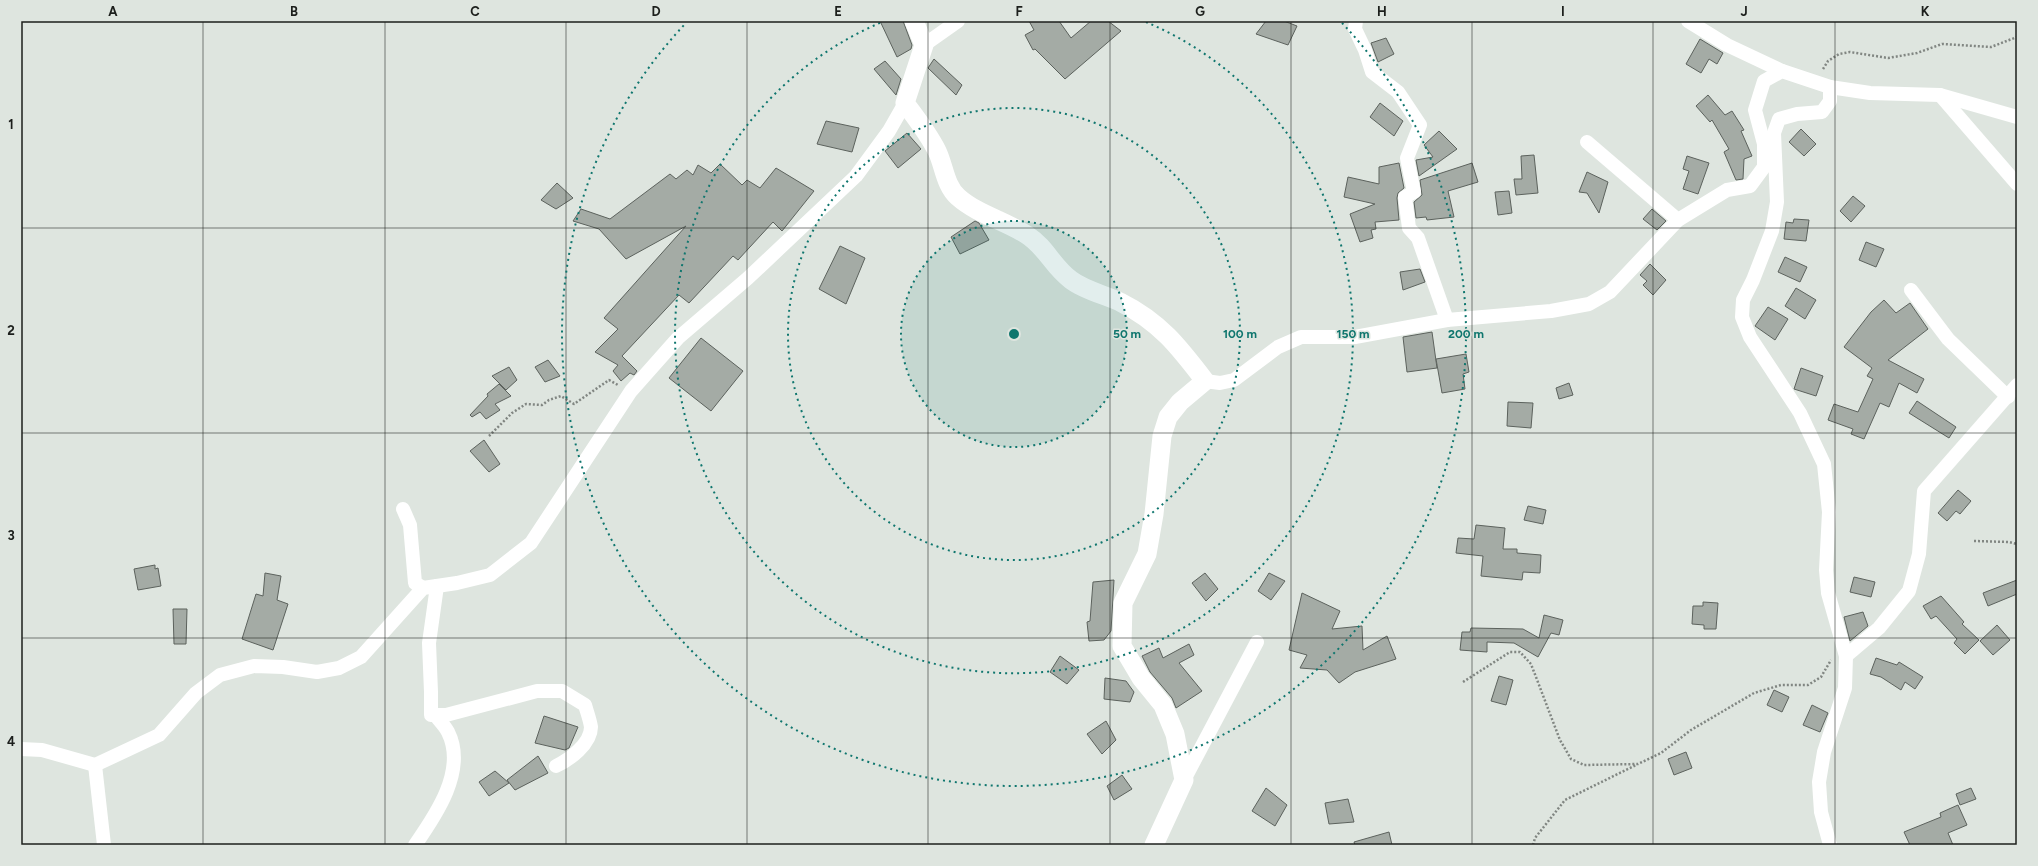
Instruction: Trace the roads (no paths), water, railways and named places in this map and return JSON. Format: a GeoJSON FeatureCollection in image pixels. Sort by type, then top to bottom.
{"type":"FeatureCollection","features":[{"type":"Feature","properties":{"kind":"street"},"geometry":{"type":"LineString","coordinates":[[914,21],[924,45]]}},
{"type":"Feature","properties":{"kind":"street"},"geometry":{"type":"LineString","coordinates":[[21,749],[42,750],[96,765],[159,735],[196,693],[220,676],[254,666],[283,667],[317,672],[339,668],[361,657],[423,588],[490,575],[531,543],[631,391],[678,338],[748,278],[856,176],[889,131],[905,103],[924,45],[958,21]]}},
{"type":"Feature","properties":{"kind":"street"},"geometry":{"type":"LineString","coordinates":[[1356,21],[1356,29],[1372,72],[1398,92],[1420,125],[1407,158],[1414,192],[1405,197],[1409,228],[1418,238],[1447,320]]}},
{"type":"Feature","properties":{"kind":"street"},"geometry":{"type":"LineString","coordinates":[[1688,21],[1727,45],[1782,71],[1830,87],[1870,93],[1940,95],[2017,117]]}},
{"type":"Feature","properties":{"kind":"street"},"geometry":{"type":"LineString","coordinates":[[905,103],[926,132],[937,151],[947,179],[957,196],[974,208],[1026,235],[1043,247],[1058,269],[1072,281],[1121,302],[1148,317],[1174,341],[1206,381],[1220,383],[1234,380],[1278,347],[1301,337],[1355,337],[1447,320],[1551,311],[1589,304],[1610,292],[1678,220],[1727,190],[1750,186],[1764,167],[1764,144],[1756,110],[1764,81],[1782,71]]}},
{"type":"Feature","properties":{"kind":"street"},"geometry":{"type":"LineString","coordinates":[[1830,87],[1830,101],[1822,112],[1797,114],[1779,119],[1774,133],[1777,202],[1772,231],[1753,280],[1743,300],[1742,317],[1750,337],[1800,413],[1824,464],[1829,512],[1826,570],[1828,593],[1846,656],[1845,688],[1824,752],[1819,782],[1821,812],[1830,845]]}},
{"type":"Feature","properties":{"kind":"street"},"geometry":{"type":"LineString","coordinates":[[1940,95],[2017,184]]}},
{"type":"Feature","properties":{"kind":"street"},"geometry":{"type":"LineString","coordinates":[[1587,142],[1678,220]]}},
{"type":"Feature","properties":{"kind":"street"},"geometry":{"type":"LineString","coordinates":[[1911,290],[1948,339],[2008,397]]}},
{"type":"Feature","properties":{"kind":"street"},"geometry":{"type":"LineString","coordinates":[[1184,780],[1175,734],[1163,705],[1141,678],[1122,646],[1123,603],[1148,554],[1154,514],[1162,436],[1168,417],[1180,402],[1206,381]]}},
{"type":"Feature","properties":{"kind":"street"},"geometry":{"type":"LineString","coordinates":[[1846,656],[1879,628],[1909,591],[1919,554],[1924,491],[2017,385]]}},
{"type":"Feature","properties":{"kind":"street"},"geometry":{"type":"LineString","coordinates":[[403,509],[410,525],[415,583],[423,588]]}},
{"type":"Feature","properties":{"kind":"street"},"geometry":{"type":"LineString","coordinates":[[415,845],[442,804],[450,779],[454,758],[448,732],[435,715],[431,715],[429,642],[437,586]]}},
{"type":"Feature","properties":{"kind":"street"},"geometry":{"type":"LineString","coordinates":[[1154,845],[1184,780],[1257,642]]}},
{"type":"Feature","properties":{"kind":"street"},"geometry":{"type":"LineString","coordinates":[[435,715],[446,715],[537,691],[562,691],[585,705],[591,728],[585,744],[567,761],[556,766]]}},
{"type":"Feature","properties":{"kind":"street"},"geometry":{"type":"LineString","coordinates":[[96,765],[104,845]]}}]}
